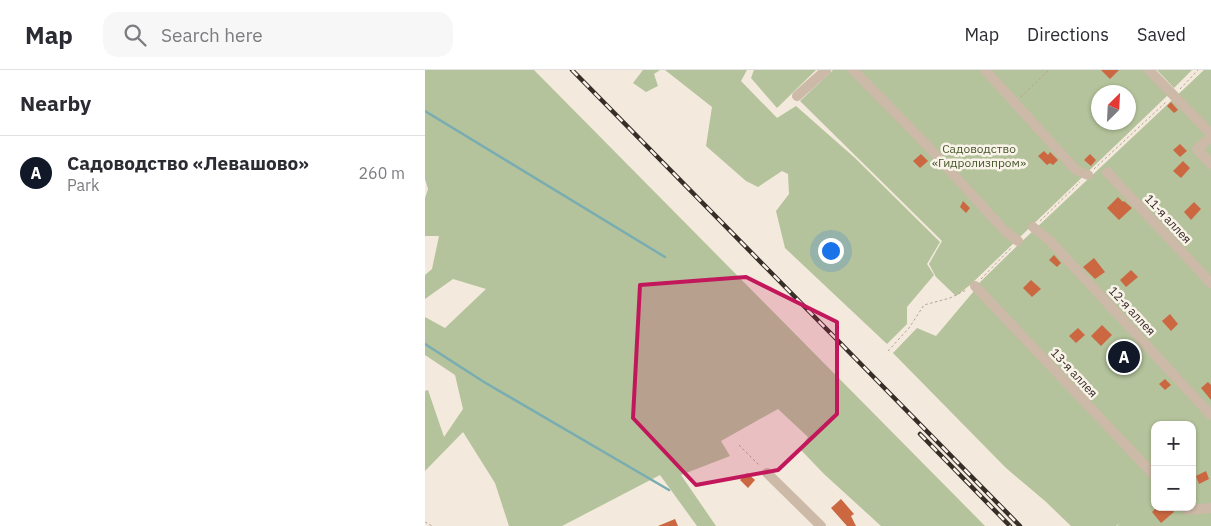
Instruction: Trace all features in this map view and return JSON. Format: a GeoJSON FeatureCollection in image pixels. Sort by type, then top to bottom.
{"type":"FeatureCollection","features":[{"type":"Feature","properties":{"kind":"street"},"geometry":{"type":"LineString","coordinates":[[853,70],[923,141],[1005,231],[1018,241]]}},
{"type":"Feature","properties":{"kind":"street"},"geometry":{"type":"LineString","coordinates":[[985,70],[1076,170],[1088,175]]}},
{"type":"Feature","properties":{"kind":"street"},"geometry":{"type":"LineString","coordinates":[[1149,70],[1211,135],[1197,149],[1211,164]]}},
{"type":"Feature","properties":{"kind":"street"},"geometry":{"type":"LineString","coordinates":[[797,96],[822,71]]}},
{"type":"Feature","properties":{"kind":"street","name":"11-я аллея"},"geometry":{"type":"LineString","coordinates":[[1107,172],[1211,283]]}},
{"type":"Feature","properties":{"kind":"street","name":"12-я аллея"},"geometry":{"type":"LineString","coordinates":[[1033,227],[1050,242],[1211,415]]}},
{"type":"Feature","properties":{"kind":"street","name":"13-я аллея"},"geometry":{"type":"LineString","coordinates":[[975,286],[1151,472]]}},
{"type":"Feature","properties":{"kind":"street"},"geometry":{"type":"LineString","coordinates":[[767,473],[821,526]]}},
{"type":"Feature","properties":{"kind":"street"},"geometry":{"type":"LineString","coordinates":[[1196,509],[1211,508]]}},
{"type":"Feature","properties":{"kind":"path"},"geometry":{"type":"LineString","coordinates":[[1014,103],[1049,70]]}},
{"type":"Feature","properties":{"kind":"path"},"geometry":{"type":"LineString","coordinates":[[1033,227],[1174,96],[1198,70]]}},
{"type":"Feature","properties":{"kind":"path"},"geometry":{"type":"LineString","coordinates":[[888,350],[909,328],[924,305],[950,298],[975,286],[1018,241]]}},
{"type":"Feature","properties":{"kind":"path"},"geometry":{"type":"LineString","coordinates":[[739,445],[767,473]]}},
{"type":"Feature","properties":{"kind":"path"},"geometry":{"type":"LineString","coordinates":[[425,522],[432,526]]}},
{"type":"Feature","properties":{"kind":"highlighted area"},"geometry":{"type":"Polygon","coordinates":[[[746,277],[837,322],[837,414],[778,470],[696,485],[633,418],[640,285],[746,277]]]}},
{"type":"Feature","properties":{"kind":"green space"},"geometry":{"type":"Polygon","coordinates":[[[425,70],[534,70],[985,526],[881,526],[824,474],[800,449],[808,437],[778,409],[721,441],[730,456],[681,475],[716,526],[697,526],[660,475],[562,526],[509,526],[495,483],[463,432],[425,471],[425,391],[428,390],[444,437],[463,409],[455,375],[425,355],[425,317],[445,328],[486,289],[453,279],[425,299],[425,275],[432,269],[439,236],[425,236],[425,198],[428,189],[425,179],[425,70]]]}},
{"type":"Feature","properties":{"kind":"green space"},"geometry":{"type":"Polygon","coordinates":[[[643,70],[660,70],[654,74],[658,86],[646,92],[633,83],[643,70]]]}},
{"type":"Feature","properties":{"kind":"green space"},"geometry":{"type":"Polygon","coordinates":[[[665,70],[747,70],[741,81],[777,118],[796,106],[855,158],[940,242],[927,264],[934,275],[907,307],[907,324],[887,344],[785,248],[776,211],[789,194],[788,174],[782,171],[758,187],[746,181],[706,146],[712,107],[665,70]]]}},
{"type":"Feature","properties":{"kind":"green space"},"geometry":{"type":"Polygon","coordinates":[[[754,70],[816,70],[777,108],[751,78],[754,70]]]}},
{"type":"Feature","properties":{"kind":"green space","name":"Садоводство «Гидролизпром»"},"geometry":{"type":"Polygon","coordinates":[[[833,70],[1145,70],[1168,95],[1136,126],[1136,85],[1091,85],[1091,130],[1132,130],[970,285],[956,296],[936,277],[929,264],[942,241],[800,101],[833,70]]]}},
{"type":"Feature","properties":{"kind":"green space"},"geometry":{"type":"Polygon","coordinates":[[[1157,70],[1192,70],[1174,88],[1157,70]]]}},
{"type":"Feature","properties":{"kind":"green space"},"geometry":{"type":"Polygon","coordinates":[[[1204,70],[1211,70],[1211,526],[1117,526],[1120,523],[1116,526],[1071,526],[1006,468],[893,353],[917,328],[936,336],[974,291],[973,289],[1204,70]]]}},
{"type":"Feature","properties":{"kind":"building"},"geometry":{"type":"Polygon","coordinates":[[[1101,70],[1119,70],[1110,79],[1101,70]]]}},
{"type":"Feature","properties":{"kind":"building"},"geometry":{"type":"Polygon","coordinates":[[[1171,102],[1178,110],[1174,113],[1167,106],[1171,102]]]}},
{"type":"Feature","properties":{"kind":"building"},"geometry":{"type":"Polygon","coordinates":[[[1180,144],[1187,151],[1180,157],[1173,150],[1180,144]]]}},
{"type":"Feature","properties":{"kind":"building"},"geometry":{"type":"Polygon","coordinates":[[[1044,151],[1048,155],[1050,152],[1058,160],[1053,165],[1050,163],[1047,165],[1038,156],[1044,151]]]}},
{"type":"Feature","properties":{"kind":"building"},"geometry":{"type":"Polygon","coordinates":[[[921,154],[928,161],[920,168],[913,161],[921,154]]]}},
{"type":"Feature","properties":{"kind":"building"},"geometry":{"type":"Polygon","coordinates":[[[1090,154],[1096,160],[1091,166],[1084,160],[1090,154]]]}},
{"type":"Feature","properties":{"kind":"building"},"geometry":{"type":"Polygon","coordinates":[[[1183,161],[1190,168],[1181,178],[1173,171],[1183,161]]]}},
{"type":"Feature","properties":{"kind":"building"},"geometry":{"type":"Polygon","coordinates":[[[1118,197],[1132,208],[1119,220],[1107,208],[1118,197]]]}},
{"type":"Feature","properties":{"kind":"building"},"geometry":{"type":"Polygon","coordinates":[[[963,201],[970,208],[966,213],[960,207],[963,201]]]}},
{"type":"Feature","properties":{"kind":"building"},"geometry":{"type":"Polygon","coordinates":[[[1194,202],[1201,209],[1191,220],[1184,212],[1194,202]]]}},
{"type":"Feature","properties":{"kind":"building"},"geometry":{"type":"Polygon","coordinates":[[[1054,255],[1061,263],[1057,267],[1049,260],[1054,255]]]}},
{"type":"Feature","properties":{"kind":"building"},"geometry":{"type":"Polygon","coordinates":[[[1094,258],[1105,272],[1095,279],[1083,267],[1094,258]]]}},
{"type":"Feature","properties":{"kind":"building"},"geometry":{"type":"Polygon","coordinates":[[[1131,270],[1138,277],[1126,287],[1120,280],[1131,270]]]}},
{"type":"Feature","properties":{"kind":"building"},"geometry":{"type":"Polygon","coordinates":[[[1031,280],[1041,289],[1032,297],[1023,288],[1031,280]]]}},
{"type":"Feature","properties":{"kind":"building"},"geometry":{"type":"Polygon","coordinates":[[[1170,314],[1178,324],[1171,331],[1162,321],[1170,314]]]}},
{"type":"Feature","properties":{"kind":"building"},"geometry":{"type":"Polygon","coordinates":[[[1102,325],[1112,335],[1101,346],[1091,336],[1102,325]]]}},
{"type":"Feature","properties":{"kind":"building"},"geometry":{"type":"Polygon","coordinates":[[[1078,328],[1085,335],[1076,343],[1069,336],[1078,328]]]}},
{"type":"Feature","properties":{"kind":"building"},"geometry":{"type":"Polygon","coordinates":[[[1165,379],[1171,385],[1165,390],[1159,384],[1165,379]]]}},
{"type":"Feature","properties":{"kind":"building"},"geometry":{"type":"Polygon","coordinates":[[[1208,382],[1211,385],[1211,400],[1201,388],[1208,382]]]}},
{"type":"Feature","properties":{"kind":"building"},"geometry":{"type":"Polygon","coordinates":[[[1206,471],[1209,479],[1199,484],[1196,476],[1206,471]]]}},
{"type":"Feature","properties":{"kind":"building"},"geometry":{"type":"Polygon","coordinates":[[[747,473],[755,480],[748,488],[740,480],[747,473]]]}},
{"type":"Feature","properties":{"kind":"building"},"geometry":{"type":"Polygon","coordinates":[[[841,499],[854,514],[851,516],[856,526],[847,526],[831,508],[841,499]]]}},
{"type":"Feature","properties":{"kind":"building"},"geometry":{"type":"Polygon","coordinates":[[[1173,511],[1174,512],[1161,523],[1152,512],[1173,511]]]}},
{"type":"Feature","properties":{"kind":"building"},"geometry":{"type":"Polygon","coordinates":[[[675,519],[678,526],[658,526],[675,519]]]}},
{"type":"Feature","properties":{"kind":"waterway"},"geometry":{"type":"LineString","coordinates":[[425,111],[665,257]]}},
{"type":"Feature","properties":{"kind":"waterway"},"geometry":{"type":"LineString","coordinates":[[425,344],[484,382],[669,490]]}},
{"type":"Feature","properties":{"kind":"railway"},"geometry":{"type":"LineString","coordinates":[[572,70],[1020,526]]}},
{"type":"Feature","properties":{"kind":"railway"},"geometry":{"type":"LineString","coordinates":[[920,434],[1010,526]]}},
{"type":"Feature","properties":{"kind":"place","name":"Садоводство «Левашово»"},"geometry":{"type":"Point","coordinates":[1124,357]}}]}
